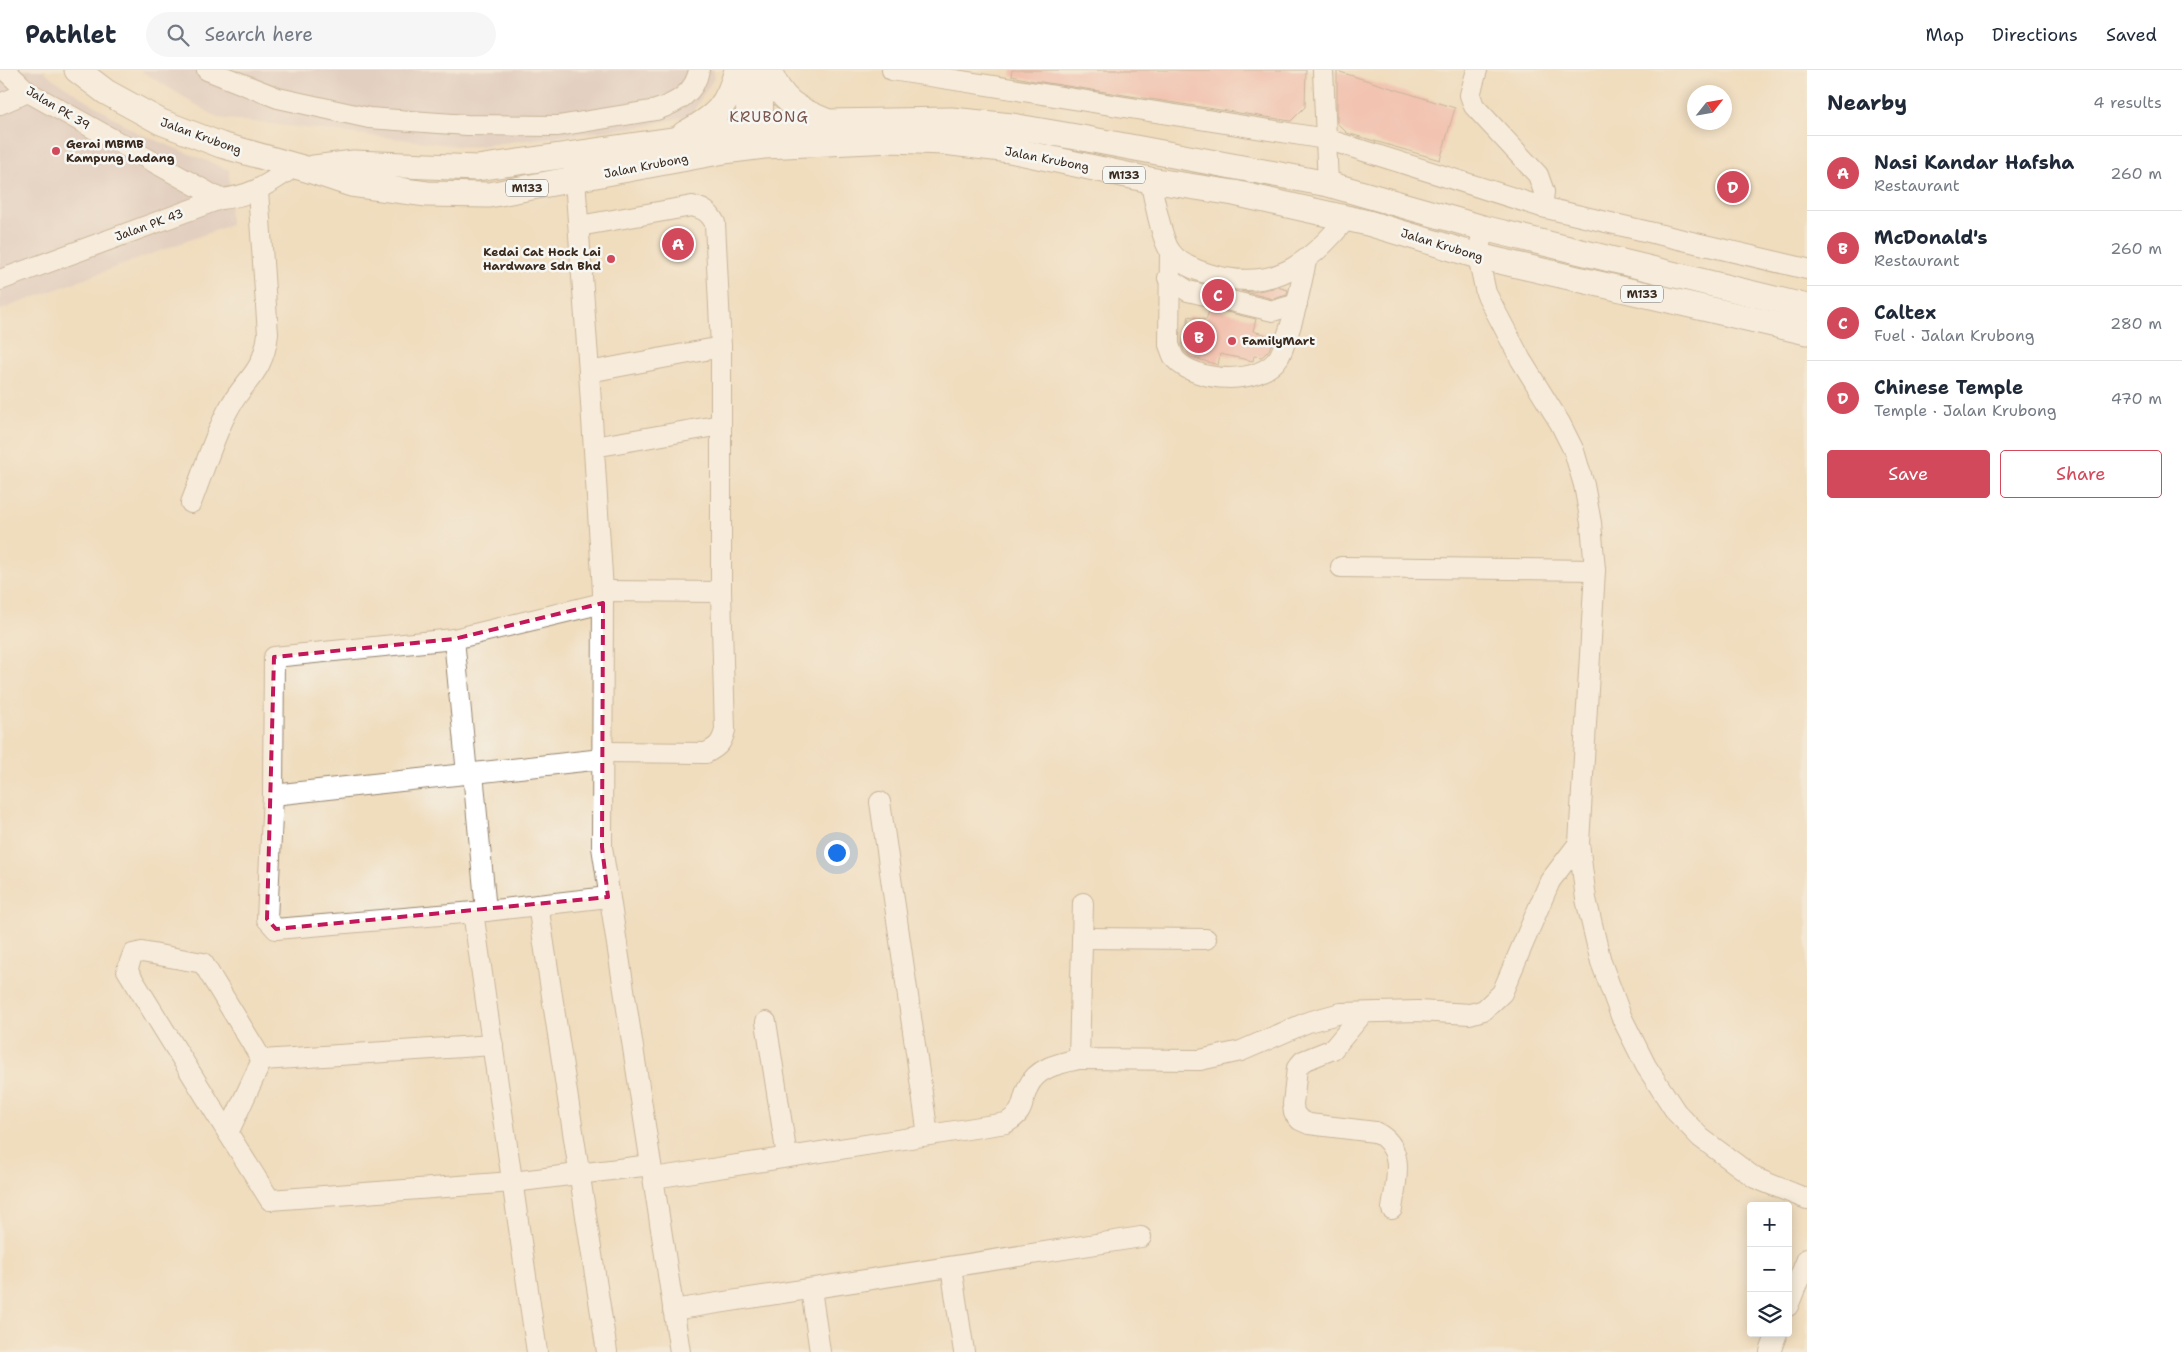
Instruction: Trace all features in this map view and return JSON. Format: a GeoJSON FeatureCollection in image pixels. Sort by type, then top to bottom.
{"type":"FeatureCollection","features":[{"type":"Feature","properties":{"kind":"main road","name":"Jalan Krubong"},"geometry":{"type":"LineString","coordinates":[[77,70],[106,92],[161,122],[221,145],[351,184],[427,194],[489,195],[575,179],[755,137],[829,122],[951,120],[1012,126],[1328,184],[1483,228],[1807,307]]}},
{"type":"Feature","properties":{"kind":"main road"},"geometry":{"type":"LineString","coordinates":[[675,139],[718,112],[731,92],[737,70]]}},
{"type":"Feature","properties":{"kind":"main road"},"geometry":{"type":"LineString","coordinates":[[769,70],[782,95],[798,109],[829,122]]}},
{"type":"Feature","properties":{"kind":"main road","name":"Jalan Krubong"},"geometry":{"type":"LineString","coordinates":[[300,168],[354,163],[476,168],[675,139],[755,137],[944,142],[1010,150],[1150,180],[1234,193],[1347,218],[1478,256],[1807,332]]}},
{"type":"Feature","properties":{"kind":"street","name":"Jalan PK 39"},"geometry":{"type":"LineString","coordinates":[[5,70],[28,92],[220,199]]}},
{"type":"Feature","properties":{"kind":"street"},"geometry":{"type":"LineString","coordinates":[[207,70],[278,98],[369,118],[467,125],[558,126],[656,110],[670,105],[681,99],[690,90],[696,81],[699,70]]}},
{"type":"Feature","properties":{"kind":"street"},"geometry":{"type":"LineString","coordinates":[[744,70],[755,137]]}},
{"type":"Feature","properties":{"kind":"street"},"geometry":{"type":"LineString","coordinates":[[755,137],[762,70]]}},
{"type":"Feature","properties":{"kind":"street"},"geometry":{"type":"LineString","coordinates":[[892,70],[1326,140],[1542,207],[1807,269]]}},
{"type":"Feature","properties":{"kind":"street"},"geometry":{"type":"LineString","coordinates":[[1324,70],[1328,184]]}},
{"type":"Feature","properties":{"kind":"street"},"geometry":{"type":"LineString","coordinates":[[1477,70],[1470,95],[1474,106],[1538,175],[1544,192],[1542,207]]}},
{"type":"Feature","properties":{"kind":"street"},"geometry":{"type":"LineString","coordinates":[[0,104],[28,92]]}},
{"type":"Feature","properties":{"kind":"street"},"geometry":{"type":"LineString","coordinates":[[573,154],[590,372],[603,597],[602,847],[608,897],[680,1352]]}},
{"type":"Feature","properties":{"kind":"street","name":"Jalan PK 43"},"geometry":{"type":"LineString","coordinates":[[0,280],[220,199],[258,191],[300,168]]}},
{"type":"Feature","properties":{"kind":"street"},"geometry":{"type":"LineString","coordinates":[[1150,180],[1160,222],[1170,251],[1168,345],[1175,359],[1194,372],[1217,378],[1237,377],[1258,372],[1269,367],[1279,358],[1297,304],[1306,261]]}},
{"type":"Feature","properties":{"kind":"street"},"geometry":{"type":"LineString","coordinates":[[191,504],[227,412],[255,374],[262,362],[266,348],[268,334],[258,191]]}},
{"type":"Feature","properties":{"kind":"street"},"geometry":{"type":"LineString","coordinates":[[273,795],[470,773],[603,755],[706,753],[716,748],[722,742],[725,730],[721,592],[721,347],[715,223],[702,208],[692,206],[578,226]]}},
{"type":"Feature","properties":{"kind":"street"},"geometry":{"type":"LineString","coordinates":[[1170,251],[1192,269],[1226,279],[1258,278],[1280,274],[1306,261],[1324,245],[1347,218]]}},
{"type":"Feature","properties":{"kind":"street"},"geometry":{"type":"LineString","coordinates":[[1483,228],[1478,256],[1486,293],[1521,360],[1560,423],[1574,451],[1584,485],[1591,523],[1594,570],[1579,843],[1586,899],[1601,962],[1621,1016],[1646,1066],[1676,1112],[1701,1138],[1755,1178],[1807,1199]]}},
{"type":"Feature","properties":{"kind":"street"},"geometry":{"type":"LineString","coordinates":[[1168,278],[1188,291],[1273,311],[1297,304]]}},
{"type":"Feature","properties":{"kind":"street"},"geometry":{"type":"LineString","coordinates":[[590,372],[721,347]]}},
{"type":"Feature","properties":{"kind":"street"},"geometry":{"type":"LineString","coordinates":[[594,447],[721,425]]}},
{"type":"Feature","properties":{"kind":"street"},"geometry":{"type":"LineString","coordinates":[[1341,567],[1594,570]]}},
{"type":"Feature","properties":{"kind":"street"},"geometry":{"type":"LineString","coordinates":[[608,897],[276,930],[268,919],[273,795],[274,657],[454,639],[603,597],[721,592]]}},
{"type":"Feature","properties":{"kind":"street"},"geometry":{"type":"LineString","coordinates":[[454,639],[470,773],[479,911],[493,1045],[537,1352]]}},
{"type":"Feature","properties":{"kind":"street"},"geometry":{"type":"LineString","coordinates":[[880,802],[928,1134]]}},
{"type":"Feature","properties":{"kind":"street"},"geometry":{"type":"LineString","coordinates":[[262,1060],[203,963],[142,952],[133,954],[127,970],[270,1200],[652,1171],[787,1157],[1006,1123],[1017,1116],[1023,1108],[1028,1088],[1034,1079],[1056,1064],[1079,1059],[1200,1060],[1220,1057],[1241,1051],[1308,1022],[1341,1013],[1418,1011],[1470,1014],[1484,1010],[1502,993],[1550,881],[1579,843]]}},
{"type":"Feature","properties":{"kind":"street"},"geometry":{"type":"LineString","coordinates":[[1079,1059],[1083,904]]}},
{"type":"Feature","properties":{"kind":"street"},"geometry":{"type":"LineString","coordinates":[[538,905],[607,1352]]}},
{"type":"Feature","properties":{"kind":"street"},"geometry":{"type":"LineString","coordinates":[[1083,938],[1206,939]]}},
{"type":"Feature","properties":{"kind":"street"},"geometry":{"type":"LineString","coordinates":[[1363,1013],[1333,1049],[1303,1061],[1297,1068],[1293,1104],[1294,1113],[1300,1120],[1309,1124],[1376,1132],[1384,1136],[1392,1144],[1398,1165],[1392,1210]]}},
{"type":"Feature","properties":{"kind":"street"},"geometry":{"type":"LineString","coordinates":[[766,1022],[787,1157]]}},
{"type":"Feature","properties":{"kind":"street"},"geometry":{"type":"LineString","coordinates":[[262,1060],[493,1045]]}},
{"type":"Feature","properties":{"kind":"street"},"geometry":{"type":"LineString","coordinates":[[228,1133],[262,1060]]}},
{"type":"Feature","properties":{"kind":"street"},"geometry":{"type":"LineString","coordinates":[[673,1310],[1141,1237]]}},
{"type":"Feature","properties":{"kind":"street"},"geometry":{"type":"LineString","coordinates":[[1792,1296],[1807,1259]]}},
{"type":"Feature","properties":{"kind":"street"},"geometry":{"type":"LineString","coordinates":[[951,1267],[964,1352]]}},
{"type":"Feature","properties":{"kind":"street"},"geometry":{"type":"LineString","coordinates":[[811,1289],[820,1352]]}},
{"type":"Feature","properties":{"kind":"street"},"geometry":{"type":"LineString","coordinates":[[1770,1352],[1776,1337]]}},
{"type":"Feature","properties":{"kind":"highlighted area"},"geometry":{"type":"Polygon","coordinates":[[[603,603],[602,847],[608,897],[276,929],[267,919],[274,657],[454,639],[603,603]]]}},
{"type":"Feature","properties":{"kind":"shaded area"},"geometry":{"type":"Polygon","coordinates":[[[0,70],[43,70],[55,80],[136,132],[229,170],[230,225],[0,310],[0,70]]]}},
{"type":"Feature","properties":{"kind":"shaded area"},"geometry":{"type":"Polygon","coordinates":[[[140,70],[714,70],[714,78],[691,115],[646,126],[469,147],[218,118],[140,70]]]}},
{"type":"Feature","properties":{"kind":"building"},"geometry":{"type":"Polygon","coordinates":[[[1012,70],[1306,70],[1305,107],[1291,121],[1035,81],[1011,76],[1012,70]]]}},
{"type":"Feature","properties":{"kind":"building"},"geometry":{"type":"Polygon","coordinates":[[[1337,71],[1455,108],[1440,160],[1347,133],[1337,123],[1337,71]]]}},
{"type":"Feature","properties":{"kind":"building"},"geometry":{"type":"Polygon","coordinates":[[[1277,287],[1288,290],[1287,295],[1273,299],[1241,291],[1254,292],[1277,287]]]}},
{"type":"Feature","properties":{"kind":"building"},"geometry":{"type":"Polygon","coordinates":[[[1210,308],[1256,319],[1253,331],[1274,337],[1269,350],[1262,357],[1254,356],[1253,361],[1220,354],[1218,365],[1191,357],[1184,351],[1182,345],[1189,316],[1206,320],[1210,308]]]}},
{"type":"Feature","properties":{"kind":"place","name":"Gerai MBMB Kampung Ladang"},"geometry":{"type":"Point","coordinates":[56,151]}},
{"type":"Feature","properties":{"kind":"place","name":"Chinese Temple"},"geometry":{"type":"Point","coordinates":[1733,187]}},
{"type":"Feature","properties":{"kind":"place","name":"Nasi Kandar Hafsha"},"geometry":{"type":"Point","coordinates":[678,244]}},
{"type":"Feature","properties":{"kind":"place","name":"Kedai Cat Hock Lai Hardware Sdn Bhd"},"geometry":{"type":"Point","coordinates":[611,259]}},
{"type":"Feature","properties":{"kind":"place","name":"Caltex"},"geometry":{"type":"Point","coordinates":[1218,295]}},
{"type":"Feature","properties":{"kind":"place","name":"McDonald's"},"geometry":{"type":"Point","coordinates":[1199,337]}},
{"type":"Feature","properties":{"kind":"place","name":"FamilyMart"},"geometry":{"type":"Point","coordinates":[1232,341]}},
{"type":"Feature","properties":{"kind":"district","name":"KRUBONG"},"geometry":{"type":"Point","coordinates":[769,117]}}]}
